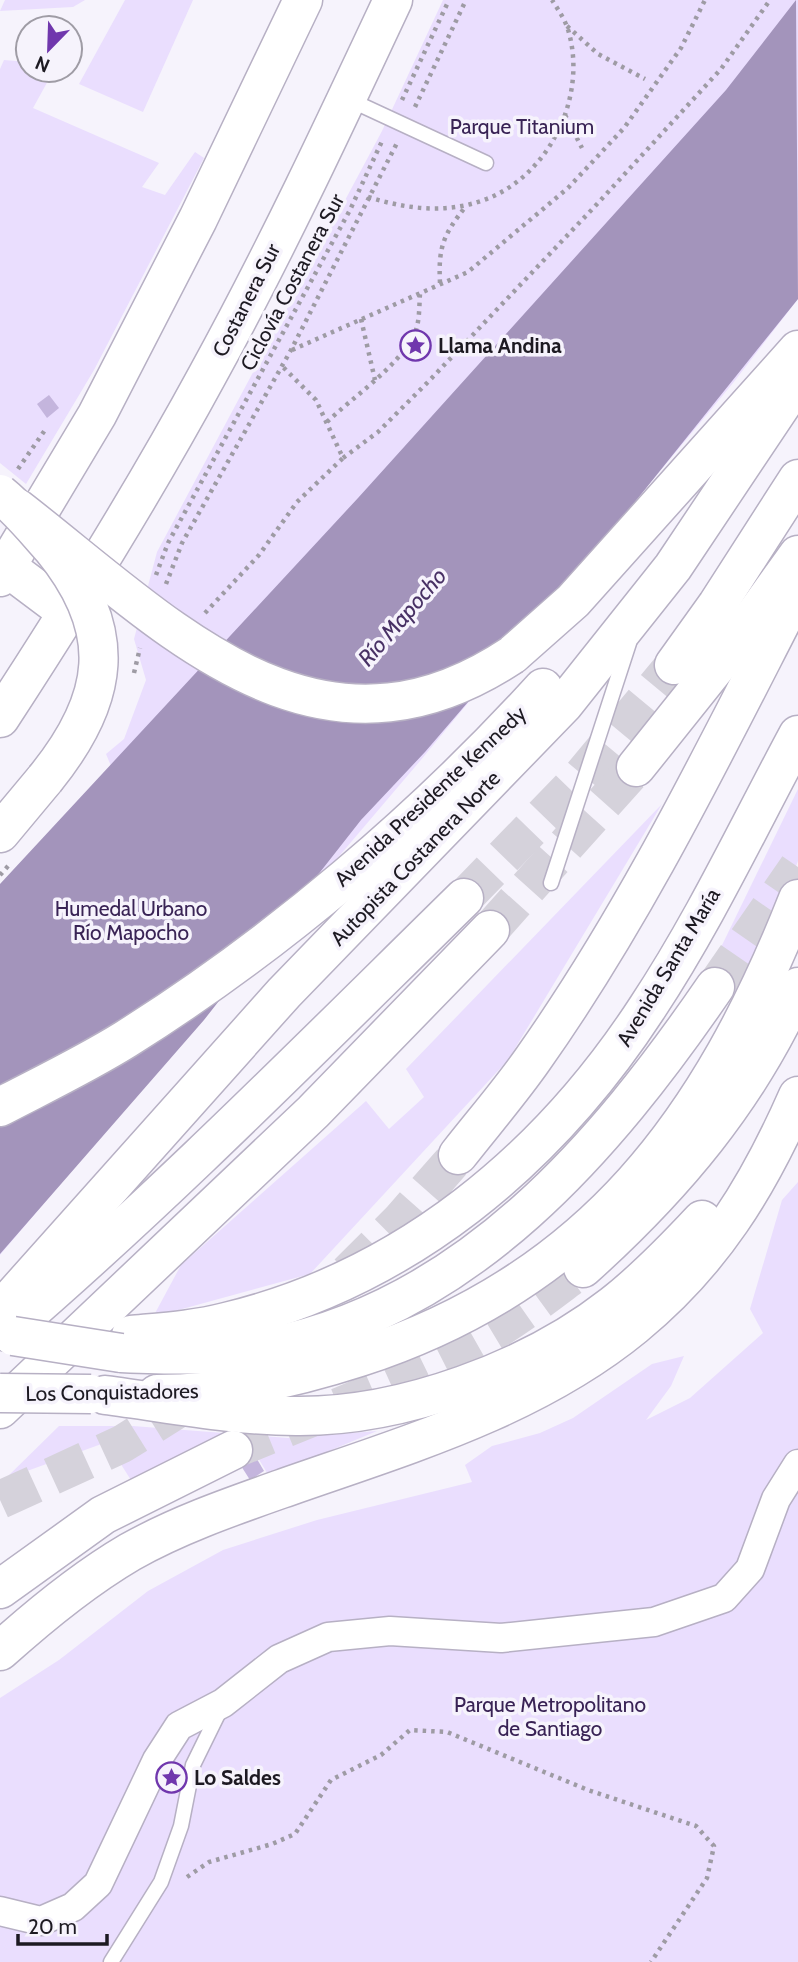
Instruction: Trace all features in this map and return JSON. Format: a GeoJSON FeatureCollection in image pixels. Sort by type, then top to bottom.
{"type":"FeatureCollection","features":[{"type":"Feature","properties":{"kind":"main road"},"geometry":{"type":"LineString","coordinates":[[68,613],[2,569],[103,404],[198,219],[303,0]]}},
{"type":"Feature","properties":{"kind":"main road","name":"Costanera Sur"},"geometry":{"type":"LineString","coordinates":[[0,718],[68,613],[208,375],[347,98],[393,0]]}},
{"type":"Feature","properties":{"kind":"main road"},"geometry":{"type":"LineString","coordinates":[[10,492],[181,635],[219,660],[276,688],[309,699],[340,704],[411,701],[461,685],[512,655],[573,601],[798,350]]}},
{"type":"Feature","properties":{"kind":"main road","name":"Autopista Costanera Norte"},"geometry":{"type":"LineString","coordinates":[[3,1330],[284,993],[564,704],[638,615],[798,380]]}},
{"type":"Feature","properties":{"kind":"main road","name":"Avenida Presidente Kennedy"},"geometry":{"type":"LineString","coordinates":[[0,1107],[125,1039],[196,992],[393,837],[464,770],[588,640],[737,469]]}},
{"type":"Feature","properties":{"kind":"main road"},"geometry":{"type":"LineString","coordinates":[[674,665],[738,574],[798,479]]}},
{"type":"Feature","properties":{"kind":"main road"},"geometry":{"type":"LineString","coordinates":[[0,833],[45,779],[88,714],[97,683],[100,652],[94,621],[82,591],[10,492]]}},
{"type":"Feature","properties":{"kind":"main road"},"geometry":{"type":"LineString","coordinates":[[636,767],[732,647],[798,555]]}},
{"type":"Feature","properties":{"kind":"main road"},"geometry":{"type":"LineString","coordinates":[[458,1155],[532,1060],[603,951],[677,822],[798,589]]}},
{"type":"Feature","properties":{"kind":"main road","name":"Avenida Santa María"},"geometry":{"type":"LineString","coordinates":[[126,1344],[225,1323],[342,1283],[429,1234],[499,1183],[560,1123],[648,1008],[798,735]]}},
{"type":"Feature","properties":{"kind":"main road"},"geometry":{"type":"LineString","coordinates":[[3,1330],[69,1278],[216,1141],[464,898]]}},
{"type":"Feature","properties":{"kind":"main road","name":"Los Conquistadores"},"geometry":{"type":"LineString","coordinates":[[0,1393],[98,1395],[218,1390],[329,1367],[383,1349],[479,1306],[567,1249],[636,1182],[700,1098],[736,1039],[798,899]]}},
{"type":"Feature","properties":{"kind":"main road"},"geometry":{"type":"LineString","coordinates":[[0,1409],[313,1112],[490,930]]}},
{"type":"Feature","properties":{"kind":"main road"},"geometry":{"type":"LineString","coordinates":[[3,1330],[222,1353],[270,1347],[358,1319],[435,1281],[514,1224],[586,1155],[634,1100],[715,987]]}},
{"type":"Feature","properties":{"kind":"main road"},"geometry":{"type":"LineString","coordinates":[[583,1268],[661,1195],[716,1129],[767,1050],[798,987]]}},
{"type":"Feature","properties":{"kind":"main road"},"geometry":{"type":"LineString","coordinates":[[98,1395],[299,1416],[344,1412],[408,1401],[487,1375],[592,1320],[674,1250],[739,1175],[798,1085]]}},
{"type":"Feature","properties":{"kind":"main road"},"geometry":{"type":"LineString","coordinates":[[0,1651],[90,1578],[131,1552],[217,1512],[431,1435],[506,1404],[552,1382],[592,1356],[634,1326],[673,1289],[736,1216],[773,1154],[798,1096]]}},
{"type":"Feature","properties":{"kind":"main road"},"geometry":{"type":"LineString","coordinates":[[0,1589],[103,1516],[233,1450]]}},
{"type":"Feature","properties":{"kind":"street"},"geometry":{"type":"LineString","coordinates":[[0,1911],[40,1921],[73,1907],[98,1884],[157,1760],[179,1726],[223,1703],[279,1659],[328,1637],[390,1631],[501,1638],[654,1622],[724,1598],[750,1569],[776,1499],[798,1464]]}},
{"type":"Feature","properties":{"kind":"lane"},"geometry":{"type":"LineString","coordinates":[[347,98],[486,163]]}},
{"type":"Feature","properties":{"kind":"lane"},"geometry":{"type":"LineString","coordinates":[[551,883],[638,615]]}},
{"type":"Feature","properties":{"kind":"lane"},"geometry":{"type":"LineString","coordinates":[[111,1962],[149,1904],[181,1826],[193,1765],[223,1703]]}},
{"type":"Feature","properties":{"kind":"path","name":"Ciclovía Costanera Sur"},"geometry":{"type":"LineString","coordinates":[[156,576],[168,543],[400,121],[449,0]]}},
{"type":"Feature","properties":{"kind":"path"},"geometry":{"type":"LineString","coordinates":[[162,594],[182,544],[291,350],[368,197],[400,121],[466,0]]}},
{"type":"Feature","properties":{"kind":"path"},"geometry":{"type":"LineString","coordinates":[[368,197],[418,209],[466,205],[497,194],[520,177],[548,149],[565,115],[573,73],[566,26],[552,0]]}},
{"type":"Feature","properties":{"kind":"path"},"geometry":{"type":"LineString","coordinates":[[291,350],[468,272],[568,188],[624,128],[681,48],[705,0]]}},
{"type":"Feature","properties":{"kind":"path"},"geometry":{"type":"LineString","coordinates":[[202,616],[254,561],[297,502],[343,458],[378,432],[599,202],[721,69],[770,0]]}},
{"type":"Feature","properties":{"kind":"path"},"geometry":{"type":"LineString","coordinates":[[566,26],[598,54],[645,79]]}},
{"type":"Feature","properties":{"kind":"path"},"geometry":{"type":"LineString","coordinates":[[565,115],[582,148]]}},
{"type":"Feature","properties":{"kind":"path"},"geometry":{"type":"LineString","coordinates":[[440,283],[439,257],[444,234],[466,205]]}},
{"type":"Feature","properties":{"kind":"path"},"geometry":{"type":"LineString","coordinates":[[327,422],[375,380],[412,338],[418,323],[420,294]]}},
{"type":"Feature","properties":{"kind":"path"},"geometry":{"type":"LineString","coordinates":[[361,319],[375,380]]}},
{"type":"Feature","properties":{"kind":"path"},"geometry":{"type":"LineString","coordinates":[[282,366],[316,400],[343,458]]}},
{"type":"Feature","properties":{"kind":"path"},"geometry":{"type":"LineString","coordinates":[[10,492],[50,423]]}},
{"type":"Feature","properties":{"kind":"path"},"geometry":{"type":"LineString","coordinates":[[149,1904],[209,1862],[272,1844],[295,1834],[331,1780],[381,1755],[410,1730],[447,1732],[588,1790],[696,1826],[715,1846],[706,1878],[651,1962]]}},
{"type":"Feature","properties":{"kind":"green space"},"geometry":{"type":"Polygon","coordinates":[[[5,0],[85,0],[73,7],[0,11],[5,0]]]}},
{"type":"Feature","properties":{"kind":"green space"},"geometry":{"type":"Polygon","coordinates":[[[125,0],[193,0],[143,112],[79,84],[84,84],[84,75],[125,0]]]}},
{"type":"Feature","properties":{"kind":"green space","name":"Humedal Urbano Río Mapocho"},"geometry":{"type":"Polygon","coordinates":[[[443,0],[798,0],[798,299],[733,383],[420,761],[0,1255],[0,889],[206,663],[111,766],[106,754],[124,739],[146,680],[134,639],[157,552],[382,131],[443,0]]]}},
{"type":"Feature","properties":{"kind":"green space"},"geometry":{"type":"Polygon","coordinates":[[[4,60],[14,61],[14,84],[46,84],[33,108],[159,163],[142,187],[165,195],[195,152],[204,158],[94,370],[26,484],[0,463],[0,69],[4,60]]]}},
{"type":"Feature","properties":{"kind":"green space"},"geometry":{"type":"Polygon","coordinates":[[[798,789],[798,861],[767,942],[740,997],[707,976],[798,789]]]}},
{"type":"Feature","properties":{"kind":"green space"},"geometry":{"type":"Polygon","coordinates":[[[662,804],[508,1060],[310,1274],[153,1317],[181,1265],[366,1101],[389,1129],[424,1097],[406,1069],[662,804]]]}},
{"type":"Feature","properties":{"kind":"green space","name":"Parque Metropolitano de Santiago"},"geometry":{"type":"Polygon","coordinates":[[[798,1182],[798,1962],[0,1962],[0,1698],[59,1660],[148,1591],[223,1550],[317,1520],[472,1482],[465,1465],[492,1446],[540,1433],[573,1418],[652,1364],[684,1356],[671,1386],[646,1420],[690,1398],[763,1333],[750,1309],[782,1200],[798,1182]]]}},
{"type":"Feature","properties":{"kind":"green space"},"geometry":{"type":"Polygon","coordinates":[[[59,1426],[133,1426],[288,1438],[377,1431],[269,1476],[252,1448],[238,1455],[134,1485],[107,1442],[5,1479],[59,1426]]]}},
{"type":"Feature","properties":{"kind":"water","name":"Humedal Urbano Río Mapocho"},"geometry":{"type":"Polygon","coordinates":[[[796,0],[798,299],[561,594],[425,752],[361,820],[204,1020],[0,1254],[0,884],[358,498],[726,90],[796,0]]]}},
{"type":"Feature","properties":{"kind":"building"},"geometry":{"type":"Polygon","coordinates":[[[49,395],[59,408],[47,418],[37,404],[49,395]]]}},
{"type":"Feature","properties":{"kind":"building"},"geometry":{"type":"Polygon","coordinates":[[[251,1449],[264,1471],[250,1480],[236,1458],[251,1449]]]}},
{"type":"Feature","properties":{"kind":"tunnel"},"geometry":{"type":"LineString","coordinates":[[464,898],[580,778],[674,665]]}},
{"type":"Feature","properties":{"kind":"tunnel"},"geometry":{"type":"LineString","coordinates":[[490,930],[636,767]]}},
{"type":"Feature","properties":{"kind":"tunnel"},"geometry":{"type":"LineString","coordinates":[[715,987],[798,867]]}},
{"type":"Feature","properties":{"kind":"tunnel"},"geometry":{"type":"LineString","coordinates":[[348,1273],[400,1221],[458,1155]]}},
{"type":"Feature","properties":{"kind":"tunnel"},"geometry":{"type":"LineString","coordinates":[[233,1450],[364,1396],[460,1350],[515,1318],[583,1268]]}},
{"type":"Feature","properties":{"kind":"tunnel"},"geometry":{"type":"LineString","coordinates":[[0,1500],[122,1444],[202,1394]]}},
{"type":"Feature","properties":{"kind":"place","name":"Llama Andina"},"geometry":{"type":"Point","coordinates":[415,345]}},
{"type":"Feature","properties":{"kind":"place","name":"Lo Saldes"},"geometry":{"type":"Point","coordinates":[171,1777]}},
{"type":"Feature","properties":{"kind":"park label","name":"Parque Titanium"},"geometry":{"type":"Point","coordinates":[522,126]}},
{"type":"Feature","properties":{"kind":"water label","name":"Río Mapocho"},"geometry":{"type":"Point","coordinates":[402,617]}}]}
